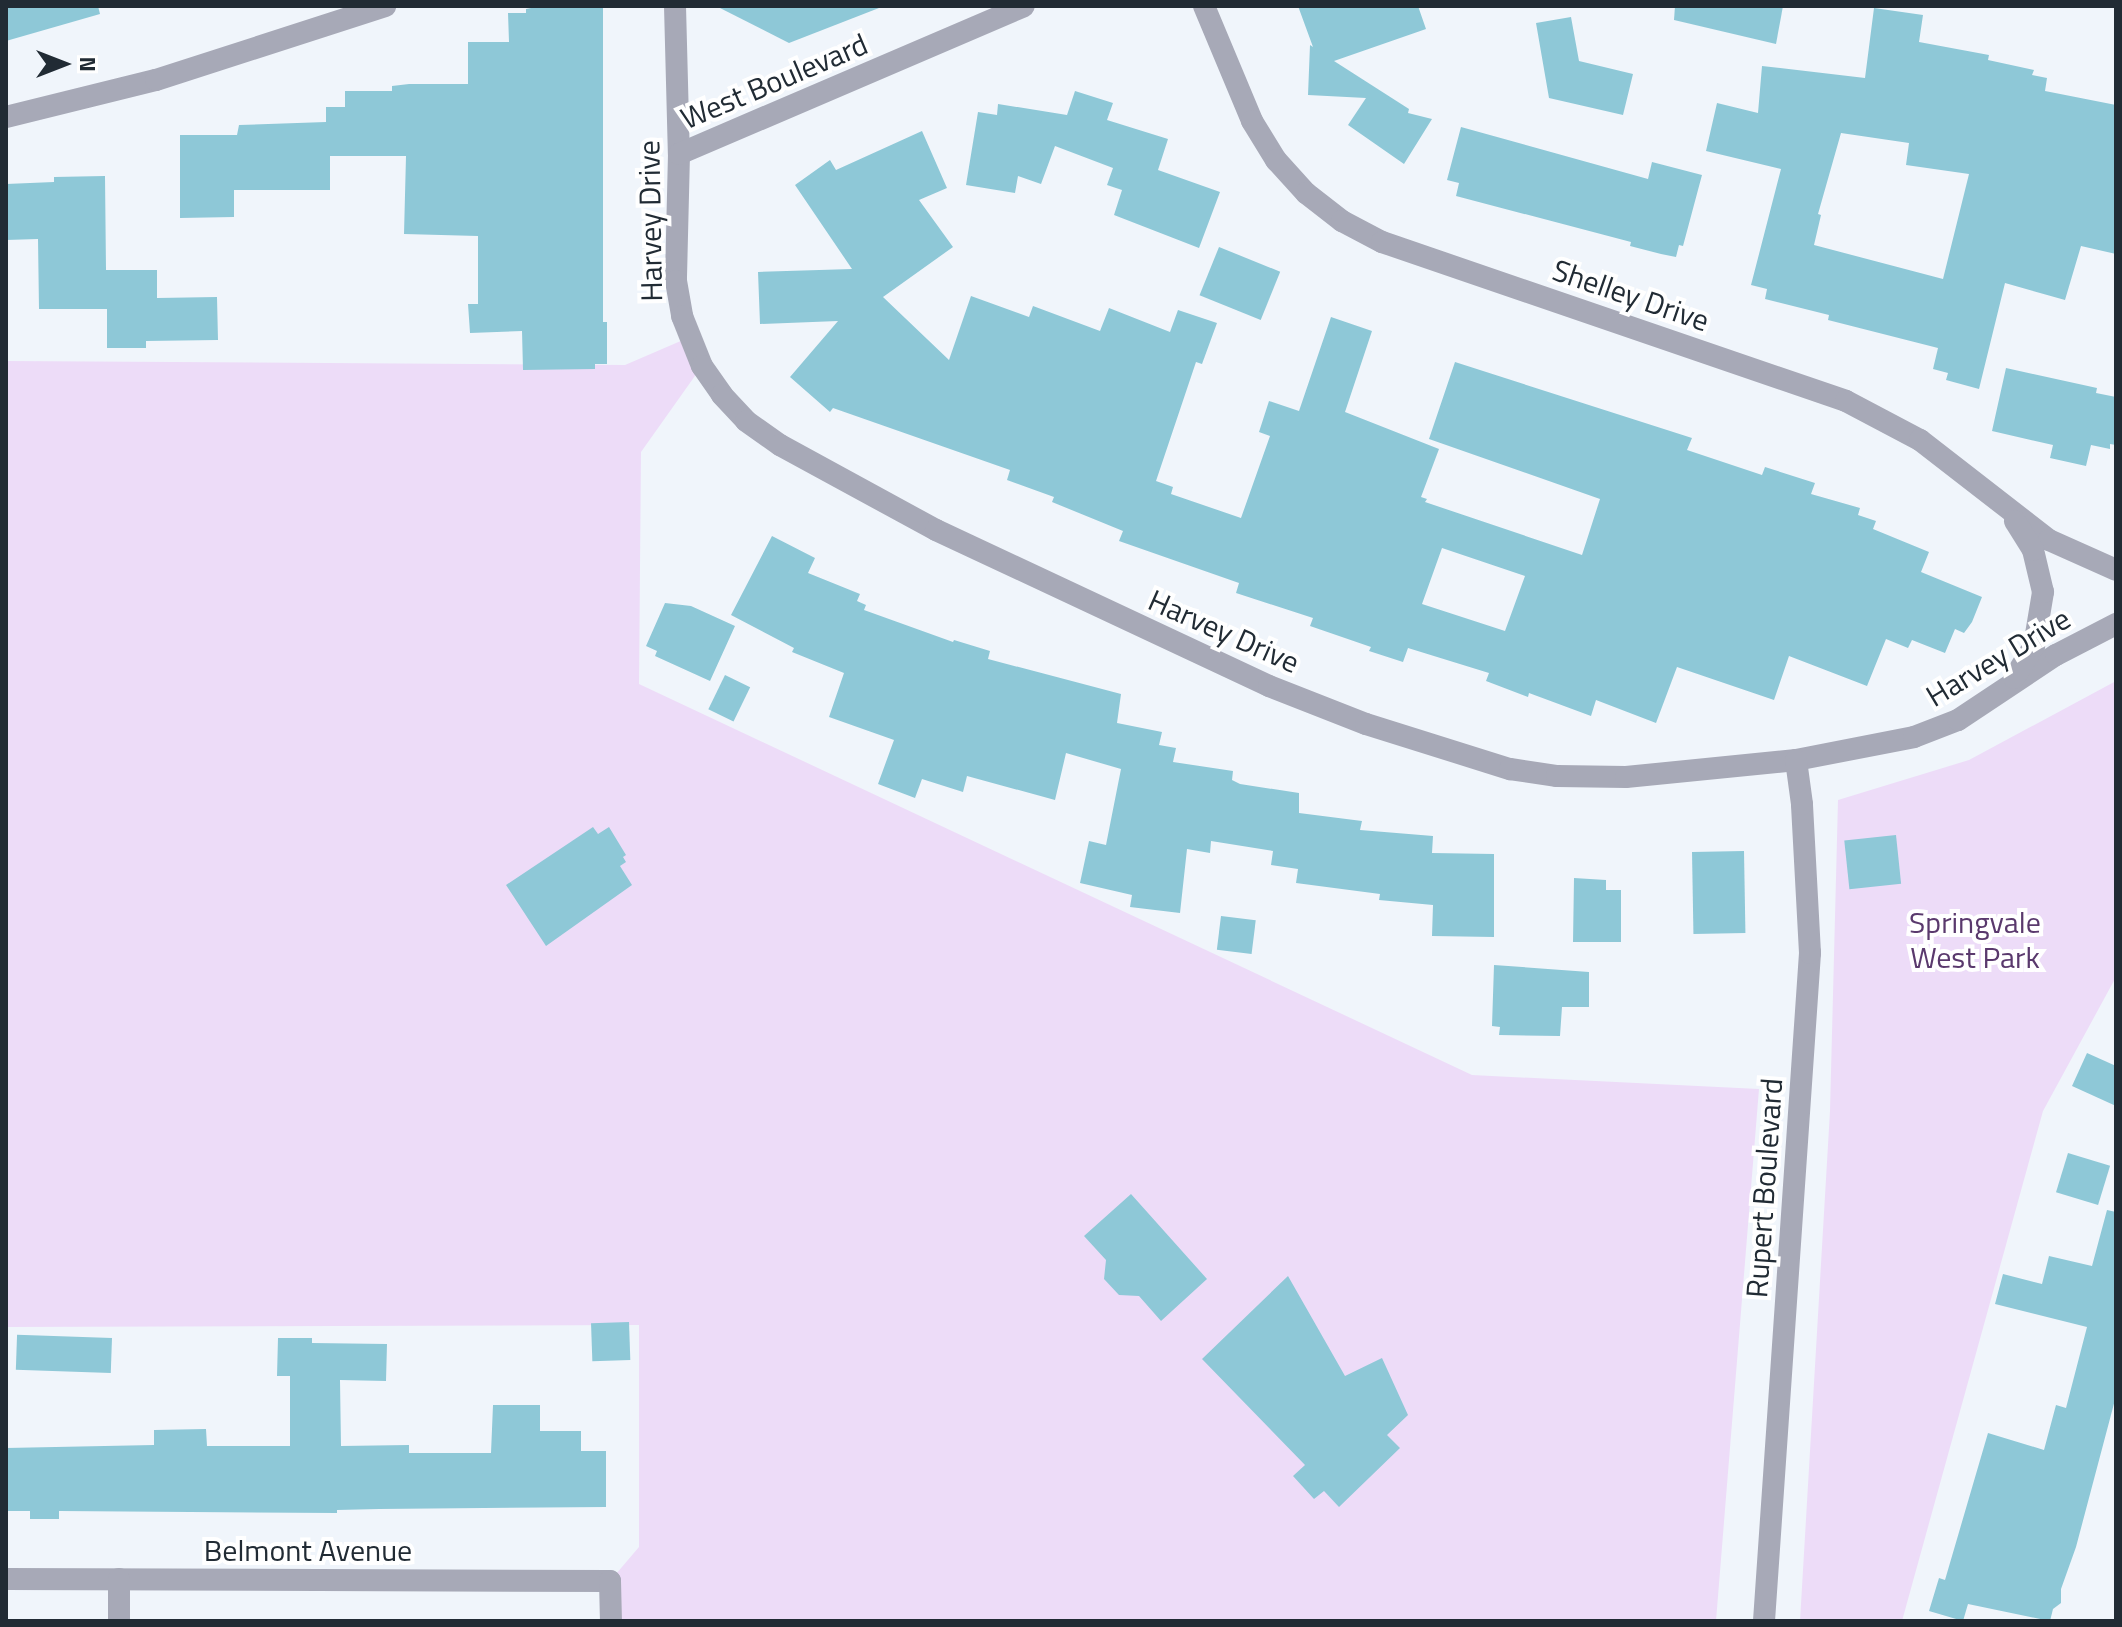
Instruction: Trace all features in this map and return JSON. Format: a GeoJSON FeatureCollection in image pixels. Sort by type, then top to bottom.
{"type":"FeatureCollection","features":[{"type":"Feature","properties":{"kind":"street"},"geometry":{"type":"LineString","coordinates":[[6,117],[156,80],[385,6]]}},
{"type":"Feature","properties":{"kind":"street","name":"Harvey Drive"},"geometry":{"type":"LineString","coordinates":[[675,6],[679,154],[676,281],[682,316],[702,366],[722,395],[746,421],[855,487],[936,530],[1269,686],[1366,724],[1510,769],[1557,776],[1615,778],[1796,760],[1914,737],[1958,720],[2056,655],[2116,624]]}},
{"type":"Feature","properties":{"kind":"street","name":"West Boulevard"},"geometry":{"type":"LineString","coordinates":[[679,154],[1024,6]]}},
{"type":"Feature","properties":{"kind":"street","name":"Shelley Drive"},"geometry":{"type":"LineString","coordinates":[[1204,6],[1252,121],[1276,160],[1306,193],[1342,221],[1382,242],[1846,401],[1920,440],[2001,506],[2049,540],[2116,570]]}},
{"type":"Feature","properties":{"kind":"street"},"geometry":{"type":"LineString","coordinates":[[1997,695],[2022,667],[2034,646],[2043,592],[2033,550],[2023,531],[2001,506]]}},
{"type":"Feature","properties":{"kind":"street","name":"Rupert Boulevard"},"geometry":{"type":"LineString","coordinates":[[1764,1621],[1810,953],[1796,760]]}},
{"type":"Feature","properties":{"kind":"street","name":"Belmont Avenue"},"geometry":{"type":"LineString","coordinates":[[6,1579],[610,1581],[611,1621]]}},
{"type":"Feature","properties":{"kind":"street"},"geometry":{"type":"LineString","coordinates":[[119,1579],[119,1621]]}},
{"type":"Feature","properties":{"kind":"green space"},"geometry":{"type":"Polygon","coordinates":[[[690,337],[702,366],[641,452],[639,684],[1472,1075],[1759,1089],[1716,1621],[611,1621],[610,1581],[639,1547],[639,1325],[6,1327],[6,361],[625,365],[690,337]]]}},
{"type":"Feature","properties":{"kind":"green space","name":"Springvale West Park"},"geometry":{"type":"Polygon","coordinates":[[[2116,681],[2116,977],[2043,1111],[1902,1621],[1800,1621],[1830,1111],[1838,800],[1969,760],[2116,681]]]}},
{"type":"Feature","properties":{"kind":"building"},"geometry":{"type":"Polygon","coordinates":[[[6,6],[98,6],[100,14],[6,41],[6,6]]]}},
{"type":"Feature","properties":{"kind":"building"},"geometry":{"type":"Polygon","coordinates":[[[541,6],[603,6],[603,322],[607,322],[607,364],[595,364],[595,369],[523,370],[522,331],[470,333],[468,304],[478,304],[478,236],[404,234],[406,156],[330,156],[330,190],[234,190],[234,217],[180,218],[180,135],[237,135],[239,125],[326,122],[326,107],[345,107],[345,91],[392,91],[392,86],[409,84],[468,84],[468,42],[509,42],[508,13],[526,13],[526,9],[541,6]]]}},
{"type":"Feature","properties":{"kind":"building"},"geometry":{"type":"Polygon","coordinates":[[[716,6],[879,6],[879,8],[789,43],[716,6]]]}},
{"type":"Feature","properties":{"kind":"building"},"geometry":{"type":"Polygon","coordinates":[[[1298,6],[1418,6],[1426,29],[1334,61],[1409,109],[1408,113],[1432,119],[1404,164],[1348,125],[1366,98],[1308,95],[1310,45],[1313,47],[1298,6]]]}},
{"type":"Feature","properties":{"kind":"building"},"geometry":{"type":"Polygon","coordinates":[[[1675,6],[1783,6],[1776,44],[1674,20],[1675,6]]]}},
{"type":"Feature","properties":{"kind":"building"},"geometry":{"type":"Polygon","coordinates":[[[1874,8],[1923,15],[1919,42],[1989,55],[1988,60],[2034,70],[2032,75],[2047,78],[2045,91],[2116,105],[2116,254],[2081,246],[2065,300],[2005,283],[1979,389],[1946,380],[1948,373],[1933,369],[1938,348],[1828,320],[1829,315],[1765,299],[1767,289],[1751,285],[1781,169],[1706,151],[1717,103],[1758,113],[1762,66],[1865,78],[1874,8]],[[1841,133],[1818,214],[1821,215],[1814,245],[1943,279],[1969,174],[1906,165],[1909,143],[1841,133]]]}},
{"type":"Feature","properties":{"kind":"building"},"geometry":{"type":"Polygon","coordinates":[[[1571,17],[1579,61],[1633,74],[1623,115],[1549,98],[1536,23],[1571,17]]]}},
{"type":"Feature","properties":{"kind":"building"},"geometry":{"type":"Polygon","coordinates":[[[1075,91],[1113,103],[1107,120],[1168,139],[1158,170],[1220,192],[1199,248],[1114,215],[1122,190],[1107,185],[1113,168],[1055,146],[1041,184],[1018,176],[1015,193],[966,185],[978,112],[997,115],[998,104],[1067,115],[1075,91]]]}},
{"type":"Feature","properties":{"kind":"building"},"geometry":{"type":"Polygon","coordinates":[[[1461,127],[1648,179],[1652,162],[1702,175],[1683,246],[1679,245],[1676,257],[1661,254],[1630,246],[1631,242],[1456,196],[1459,183],[1447,180],[1461,127]]]}},
{"type":"Feature","properties":{"kind":"building"},"geometry":{"type":"Polygon","coordinates":[[[922,131],[947,188],[919,200],[953,247],[883,297],[949,360],[971,296],[1029,317],[1033,306],[1100,331],[1109,308],[1170,332],[1178,310],[1217,323],[1202,364],[1196,362],[1156,481],[1173,487],[1171,494],[1241,518],[1270,436],[1259,432],[1269,401],[1299,411],[1331,317],[1372,331],[1345,412],[1439,449],[1421,497],[1427,499],[1425,502],[1582,555],[1600,499],[1429,439],[1455,362],[1692,438],[1687,450],[1762,475],[1765,467],[1815,483],[1811,494],[1860,508],[1858,515],[1876,521],[1873,529],[1929,552],[1921,572],[1982,597],[1972,622],[1964,633],[1955,629],[1945,653],[1912,640],[1908,648],[1886,639],[1867,686],[1789,656],[1774,700],[1677,667],[1656,723],[1596,700],[1591,716],[1529,693],[1528,697],[1486,681],[1489,673],[1408,648],[1403,662],[1369,651],[1371,647],[1310,626],[1313,618],[1236,593],[1239,583],[1119,541],[1123,531],[1052,502],[1054,497],[1007,480],[1010,470],[833,408],[830,412],[790,377],[838,321],[760,324],[758,272],[852,269],[795,185],[830,160],[836,170],[922,131]],[[1442,548],[1422,604],[1505,631],[1525,576],[1442,548]]]}},
{"type":"Feature","properties":{"kind":"building"},"geometry":{"type":"Polygon","coordinates":[[[105,176],[106,270],[157,270],[157,298],[217,297],[218,340],[146,341],[146,348],[107,348],[107,309],[39,309],[38,239],[6,240],[6,184],[54,182],[54,177],[105,176]]]}},
{"type":"Feature","properties":{"kind":"building"},"geometry":{"type":"Polygon","coordinates":[[[1219,247],[1280,272],[1261,320],[1200,295],[1219,247]]]}},
{"type":"Feature","properties":{"kind":"building"},"geometry":{"type":"Polygon","coordinates":[[[2006,368],[2097,388],[2096,393],[2116,397],[2116,445],[2110,444],[2110,449],[2091,445],[2086,466],[2050,458],[2053,445],[1992,431],[2006,368]]]}},
{"type":"Feature","properties":{"kind":"building"},"geometry":{"type":"Polygon","coordinates":[[[772,536],[815,558],[808,573],[860,594],[857,601],[866,605],[864,610],[953,642],[990,651],[988,659],[1121,694],[1117,723],[1162,732],[1159,745],[1176,748],[1173,762],[1233,771],[1232,780],[1240,784],[1299,793],[1299,813],[1362,821],[1360,830],[1433,836],[1432,853],[1494,854],[1494,937],[1432,936],[1433,905],[1379,900],[1380,894],[1296,883],[1298,869],[1271,865],[1273,851],[1211,841],[1210,853],[1187,849],[1180,913],[1130,907],[1132,895],[1080,883],[1089,841],[1106,845],[1121,769],[1066,753],[1055,800],[967,776],[963,792],[922,779],[915,798],[878,784],[894,740],[829,717],[844,673],[792,652],[794,648],[731,615],[772,536]]]}},
{"type":"Feature","properties":{"kind":"building"},"geometry":{"type":"Polygon","coordinates":[[[665,603],[691,606],[735,626],[710,681],[655,656],[657,651],[646,646],[665,603]]]}},
{"type":"Feature","properties":{"kind":"building"},"geometry":{"type":"Polygon","coordinates":[[[725,675],[750,687],[734,721],[708,709],[725,675]]]}},
{"type":"Feature","properties":{"kind":"building"},"geometry":{"type":"Polygon","coordinates":[[[593,827],[598,834],[609,827],[626,855],[623,857],[626,862],[620,866],[632,885],[546,946],[506,885],[593,827]]]}},
{"type":"Feature","properties":{"kind":"building"},"geometry":{"type":"Polygon","coordinates":[[[1896,835],[1901,884],[1849,889],[1844,840],[1896,835]]]}},
{"type":"Feature","properties":{"kind":"building"},"geometry":{"type":"Polygon","coordinates":[[[1744,851],[1745,933],[1693,934],[1692,852],[1744,851]]]}},
{"type":"Feature","properties":{"kind":"building"},"geometry":{"type":"Polygon","coordinates":[[[1574,878],[1606,880],[1606,890],[1621,890],[1621,942],[1573,942],[1574,878]]]}},
{"type":"Feature","properties":{"kind":"building"},"geometry":{"type":"Polygon","coordinates":[[[1221,916],[1256,920],[1252,954],[1217,950],[1221,916]]]}},
{"type":"Feature","properties":{"kind":"building"},"geometry":{"type":"Polygon","coordinates":[[[1494,965],[1589,972],[1589,1007],[1562,1007],[1560,1036],[1499,1035],[1500,1027],[1492,1026],[1494,965]]]}},
{"type":"Feature","properties":{"kind":"building"},"geometry":{"type":"Polygon","coordinates":[[[2087,1053],[2116,1066],[2116,1106],[2072,1086],[2087,1053]]]}},
{"type":"Feature","properties":{"kind":"building"},"geometry":{"type":"Polygon","coordinates":[[[2068,1153],[2110,1166],[2098,1205],[2056,1192],[2068,1153]]]}},
{"type":"Feature","properties":{"kind":"building"},"geometry":{"type":"Polygon","coordinates":[[[1131,1194],[1207,1279],[1161,1321],[1139,1296],[1119,1295],[1104,1279],[1106,1260],[1084,1236],[1131,1194]]]}},
{"type":"Feature","properties":{"kind":"building"},"geometry":{"type":"Polygon","coordinates":[[[2107,1210],[2116,1212],[2116,1396],[2076,1547],[2061,1589],[2061,1603],[2053,1609],[2050,1621],[1968,1604],[1963,1621],[1929,1611],[1939,1578],[1945,1580],[1988,1433],[2044,1450],[2056,1405],[2066,1408],[2087,1327],[1995,1304],[2003,1274],[2042,1284],[2049,1256],[2092,1266],[2107,1210]]]}},
{"type":"Feature","properties":{"kind":"building"},"geometry":{"type":"Polygon","coordinates":[[[1288,1276],[1345,1376],[1382,1358],[1408,1415],[1387,1435],[1400,1448],[1339,1507],[1324,1491],[1314,1499],[1293,1476],[1305,1465],[1202,1359],[1288,1276]]]}},
{"type":"Feature","properties":{"kind":"building"},"geometry":{"type":"Polygon","coordinates":[[[629,1322],[630,1360],[592,1361],[591,1323],[629,1322]]]}},
{"type":"Feature","properties":{"kind":"building"},"geometry":{"type":"Polygon","coordinates":[[[17,1335],[112,1338],[111,1373],[16,1370],[17,1335]]]}},
{"type":"Feature","properties":{"kind":"building"},"geometry":{"type":"Polygon","coordinates":[[[278,1338],[312,1338],[312,1343],[387,1344],[386,1381],[340,1380],[341,1446],[409,1445],[409,1453],[491,1453],[493,1405],[540,1405],[540,1431],[581,1431],[581,1451],[606,1451],[606,1507],[379,1509],[337,1510],[337,1513],[59,1511],[59,1519],[30,1519],[30,1511],[6,1511],[6,1448],[154,1445],[154,1430],[206,1429],[207,1446],[290,1446],[290,1376],[277,1376],[278,1338]]]}}]}
